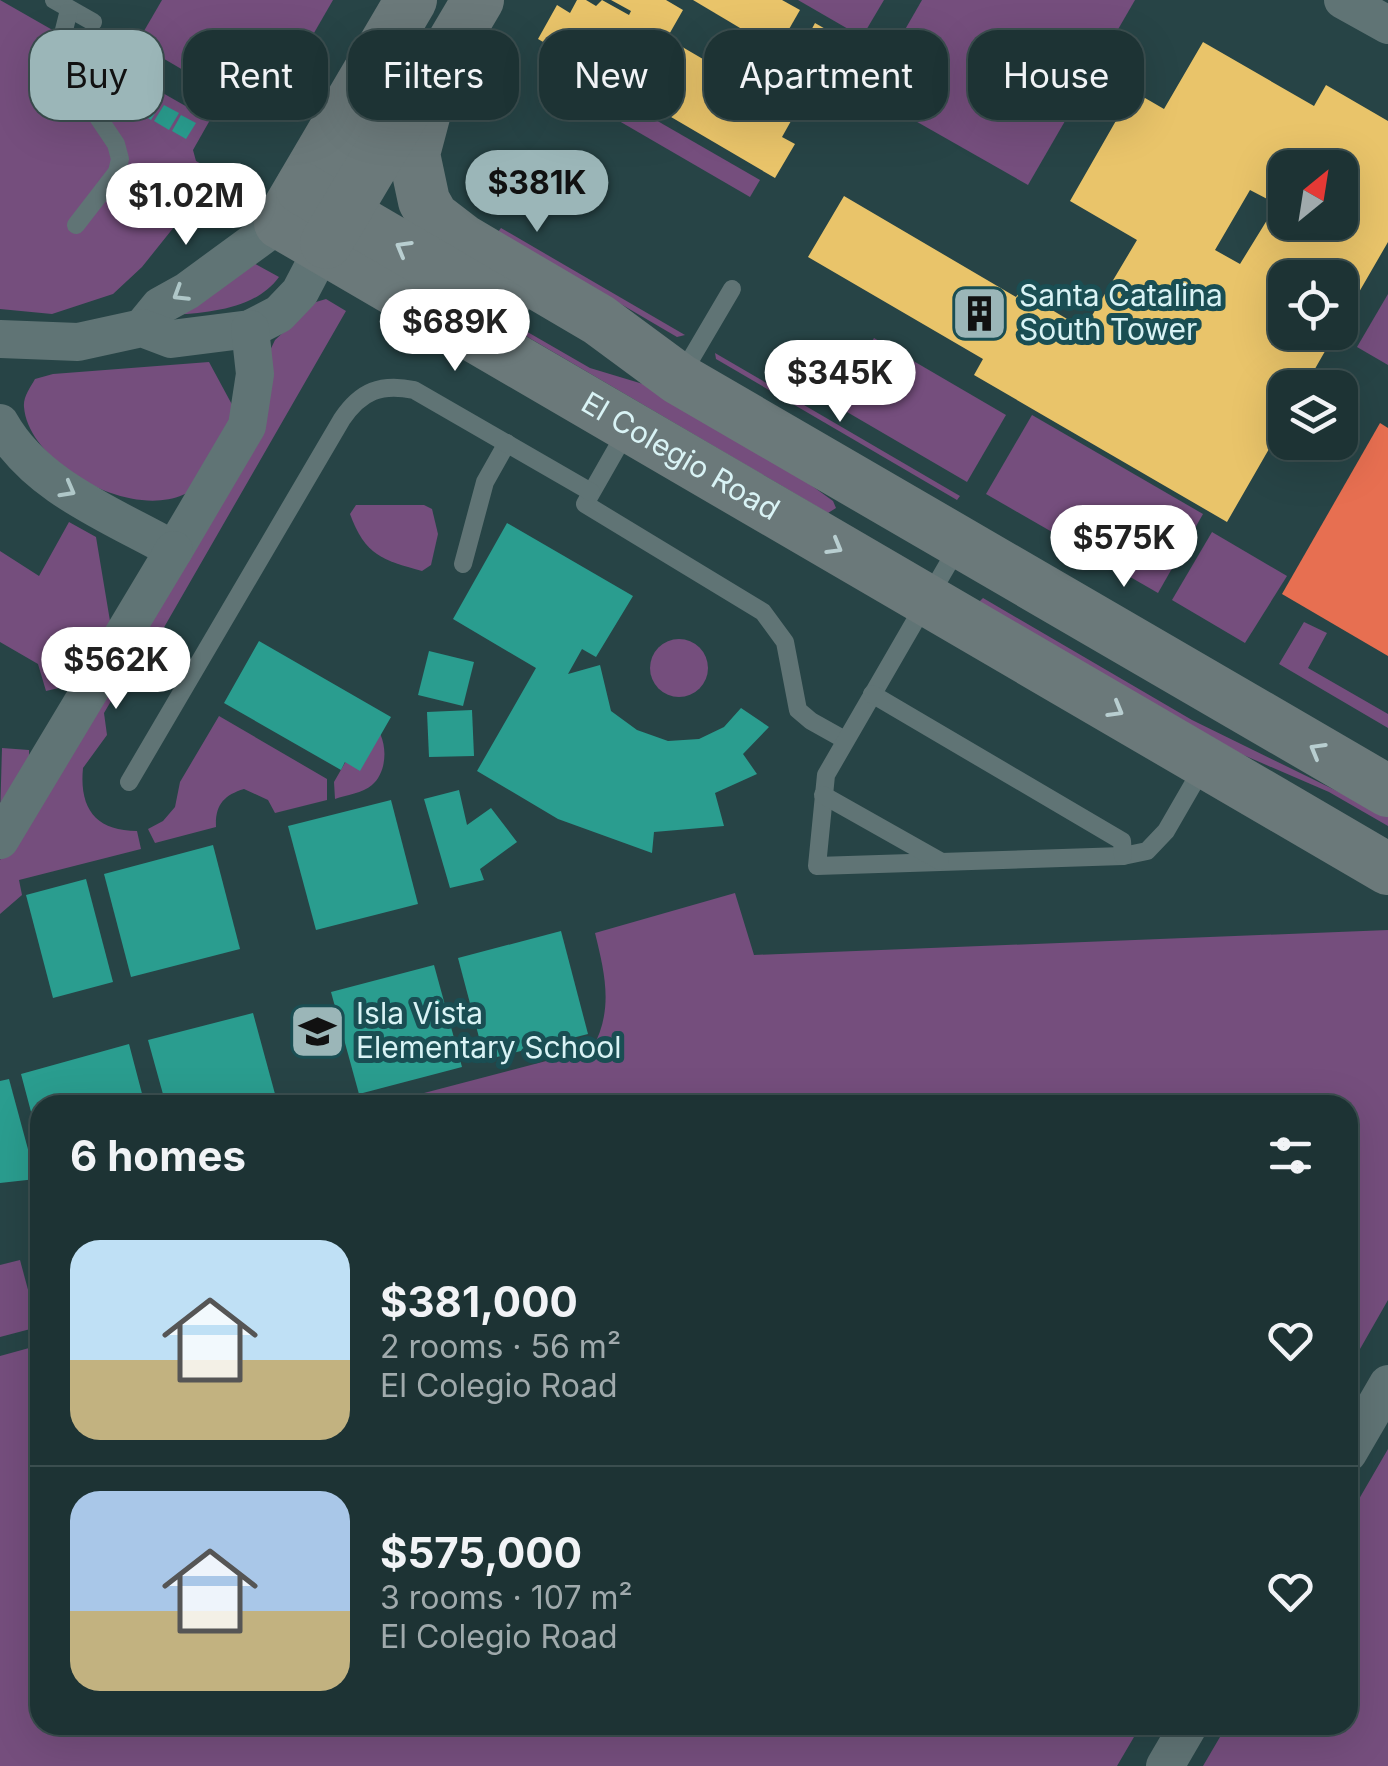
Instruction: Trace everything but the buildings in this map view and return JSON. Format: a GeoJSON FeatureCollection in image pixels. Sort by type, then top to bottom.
{"type":"FeatureCollection","features":[{"type":"Feature","properties":{"kind":"main road"},"geometry":{"type":"LineString","coordinates":[[312,218],[410,0]]}},
{"type":"Feature","properties":{"kind":"main road"},"geometry":{"type":"LineString","coordinates":[[460,30],[478,0]]}},
{"type":"Feature","properties":{"kind":"main road"},"geometry":{"type":"LineString","coordinates":[[312,218],[392,120]]}},
{"type":"Feature","properties":{"kind":"main road","name":"El Colegio Road"},"geometry":{"type":"LineString","coordinates":[[423,120],[414,154],[424,202],[433,216],[462,240],[599,320],[679,379],[1388,792]]}},
{"type":"Feature","properties":{"kind":"main road","name":"El Colegio Road"},"geometry":{"type":"LineString","coordinates":[[312,218],[580,350],[679,379]]}},
{"type":"Feature","properties":{"kind":"main road","name":"El Colegio Road"},"geometry":{"type":"LineString","coordinates":[[312,218],[629,428],[1388,869]]}},
{"type":"Feature","properties":{"kind":"street"},"geometry":{"type":"LineString","coordinates":[[1344,0],[1388,25]]}},
{"type":"Feature","properties":{"kind":"street"},"geometry":{"type":"LineString","coordinates":[[142,328],[160,306],[187,291],[244,246],[312,218]]}},
{"type":"Feature","properties":{"kind":"street"},"geometry":{"type":"LineString","coordinates":[[0,339],[78,342],[142,328],[171,339],[250,329],[279,314],[300,292],[312,218]]}},
{"type":"Feature","properties":{"kind":"street"},"geometry":{"type":"LineString","coordinates":[[0,840],[247,426],[255,374],[250,329]]}},
{"type":"Feature","properties":{"kind":"street"},"geometry":{"type":"LineString","coordinates":[[0,423],[11,443],[42,476],[174,550]]}},
{"type":"Feature","properties":{"kind":"street"},"geometry":{"type":"LineString","coordinates":[[1358,1436],[1388,1384]]}},
{"type":"Feature","properties":{"kind":"street"},"geometry":{"type":"LineString","coordinates":[[1165,1766],[1183,1735]]}},
{"type":"Feature","properties":{"kind":"lane"},"geometry":{"type":"LineString","coordinates":[[76,224],[117,172],[120,159],[116,144],[81,92],[62,38],[62,5],[93,22]]}},
{"type":"Feature","properties":{"kind":"lane"},"geometry":{"type":"LineString","coordinates":[[679,379],[732,289]]}},
{"type":"Feature","properties":{"kind":"lane"},"geometry":{"type":"LineString","coordinates":[[130,782],[352,405],[379,387],[392,385],[414,390],[591,492]]}},
{"type":"Feature","properties":{"kind":"lane"},"geometry":{"type":"LineString","coordinates":[[629,428],[585,504],[764,612],[786,642],[798,710],[846,740]]}},
{"type":"Feature","properties":{"kind":"lane"},"geometry":{"type":"LineString","coordinates":[[463,564],[485,482],[507,444]]}},
{"type":"Feature","properties":{"kind":"lane"},"geometry":{"type":"LineString","coordinates":[[960,543],[826,775],[817,866],[1123,856],[1146,851],[1166,831],[1206,762]]}},
{"type":"Feature","properties":{"kind":"lane"},"geometry":{"type":"LineString","coordinates":[[872,694],[1122,840],[1123,856]]}},
{"type":"Feature","properties":{"kind":"lane"},"geometry":{"type":"LineString","coordinates":[[823,794],[943,863]]}},
{"type":"Feature","properties":{"kind":"shaded area"},"geometry":{"type":"Polygon","coordinates":[[[0,0],[52,30],[30,30],[30,120],[163,120],[163,93],[183,105],[183,120],[210,120],[193,150],[196,161],[225,177],[212,199],[174,227],[142,267],[113,294],[52,314],[0,309],[0,0]]]}},
{"type":"Feature","properties":{"kind":"shaded area"},"geometry":{"type":"Polygon","coordinates":[[[162,0],[333,0],[316,30],[183,30],[183,70],[163,58],[163,30],[145,30],[162,0]]]}},
{"type":"Feature","properties":{"kind":"shaded area"},"geometry":{"type":"Polygon","coordinates":[[[798,0],[884,0],[866,30],[850,30],[798,0]]]}},
{"type":"Feature","properties":{"kind":"shaded area"},"geometry":{"type":"Polygon","coordinates":[[[922,0],[1135,0],[1118,30],[968,30],[968,120],[1066,120],[1028,185],[914,120],[948,120],[948,30],[905,30],[922,0]]]}},
{"type":"Feature","properties":{"kind":"shaded area"},"geometry":{"type":"Polygon","coordinates":[[[617,120],[656,120],[760,180],[750,197],[617,120]]]}},
{"type":"Feature","properties":{"kind":"shaded area"},"geometry":{"type":"Polygon","coordinates":[[[501,228],[685,335],[677,337],[498,232],[501,228]]]}},
{"type":"Feature","properties":{"kind":"shaded area"},"geometry":{"type":"Polygon","coordinates":[[[246,259],[279,277],[244,303],[215,311],[171,315],[246,259]]]}},
{"type":"Feature","properties":{"kind":"shaded area"},"geometry":{"type":"Polygon","coordinates":[[[432,281],[439,281],[590,368],[643,384],[779,462],[833,501],[836,508],[828,513],[432,281]]]}},
{"type":"Feature","properties":{"kind":"shaded area"},"geometry":{"type":"Polygon","coordinates":[[[1388,294],[1388,365],[1358,345],[1388,294]]]}},
{"type":"Feature","properties":{"kind":"shaded area"},"geometry":{"type":"Polygon","coordinates":[[[326,299],[346,311],[132,683],[124,679],[104,713],[107,735],[83,768],[84,795],[93,815],[111,827],[137,831],[141,849],[19,880],[22,895],[0,914],[0,860],[259,425],[267,357],[275,340],[316,302],[326,299]]]}},
{"type":"Feature","properties":{"kind":"shaded area"},"geometry":{"type":"Polygon","coordinates":[[[874,338],[1006,415],[967,482],[835,405],[874,338]]]}},
{"type":"Feature","properties":{"kind":"shaded area"},"geometry":{"type":"Polygon","coordinates":[[[715,353],[960,496],[957,500],[716,359],[715,353]]]}},
{"type":"Feature","properties":{"kind":"shaded area"},"geometry":{"type":"Polygon","coordinates":[[[209,362],[236,412],[212,469],[186,493],[160,500],[130,498],[100,489],[48,454],[31,431],[24,403],[35,379],[53,374],[209,362]]]}},
{"type":"Feature","properties":{"kind":"shaded area"},"geometry":{"type":"Polygon","coordinates":[[[1032,415],[1203,514],[1158,593],[986,494],[1032,415]]]}},
{"type":"Feature","properties":{"kind":"shaded area"},"geometry":{"type":"Polygon","coordinates":[[[356,505],[424,505],[432,509],[438,534],[431,565],[422,571],[377,554],[362,539],[350,514],[356,505]]]}},
{"type":"Feature","properties":{"kind":"shaded area"},"geometry":{"type":"Polygon","coordinates":[[[69,522],[96,537],[112,633],[84,682],[46,691],[38,664],[0,642],[0,551],[39,576],[69,522]]]}},
{"type":"Feature","properties":{"kind":"shaded area"},"geometry":{"type":"Polygon","coordinates":[[[1212,532],[1287,576],[1245,643],[1172,600],[1212,532]]]}},
{"type":"Feature","properties":{"kind":"shaded area"},"geometry":{"type":"Polygon","coordinates":[[[983,598],[1192,720],[1388,816],[1388,826],[1329,792],[1241,754],[979,602],[983,598]]]}},
{"type":"Feature","properties":{"kind":"shaded area"},"geometry":{"type":"Polygon","coordinates":[[[1304,622],[1327,633],[1308,668],[1388,714],[1388,728],[1279,664],[1304,622]]]}},
{"type":"Feature","properties":{"kind":"shaded area"},"geometry":{"type":"Polygon","coordinates":[[[679,639],[700,647],[708,668],[700,689],[679,697],[658,689],[650,668],[658,647],[679,639]]]}},
{"type":"Feature","properties":{"kind":"shaded area"},"geometry":{"type":"Polygon","coordinates":[[[219,716],[327,779],[327,800],[275,813],[268,800],[244,789],[222,802],[216,827],[155,843],[148,829],[163,821],[175,807],[180,782],[219,716]]]}},
{"type":"Feature","properties":{"kind":"shaded area"},"geometry":{"type":"Polygon","coordinates":[[[369,721],[383,742],[382,770],[368,788],[335,799],[334,782],[369,721]]]}},
{"type":"Feature","properties":{"kind":"shaded area"},"geometry":{"type":"Polygon","coordinates":[[[2,748],[29,750],[29,770],[0,818],[2,748]]]}},
{"type":"Feature","properties":{"kind":"shaded area"},"geometry":{"type":"Polygon","coordinates":[[[735,893],[754,955],[1388,930],[1388,1300],[1358,1352],[1358,1095],[416,1095],[592,1049],[605,1006],[595,933],[735,893]]]}},
{"type":"Feature","properties":{"kind":"shaded area"},"geometry":{"type":"Polygon","coordinates":[[[20,1260],[30,1297],[30,1329],[0,1337],[0,1265],[20,1260]]]}},
{"type":"Feature","properties":{"kind":"shaded area"},"geometry":{"type":"Polygon","coordinates":[[[30,1348],[30,1735],[1135,1735],[1117,1766],[0,1766],[0,1356],[30,1348]]]}},
{"type":"Feature","properties":{"kind":"shaded area"},"geometry":{"type":"Polygon","coordinates":[[[1388,1449],[1388,1766],[1203,1766],[1221,1735],[1358,1735],[1358,1501],[1388,1449]]]}},
{"type":"Feature","properties":{"kind":"place","name":"Santa Catalina South Tower"},"geometry":{"type":"Point","coordinates":[980,313]}},
{"type":"Feature","properties":{"kind":"place","name":"Isla Vista Elementary School"},"geometry":{"type":"Point","coordinates":[317,1031]}}]}
